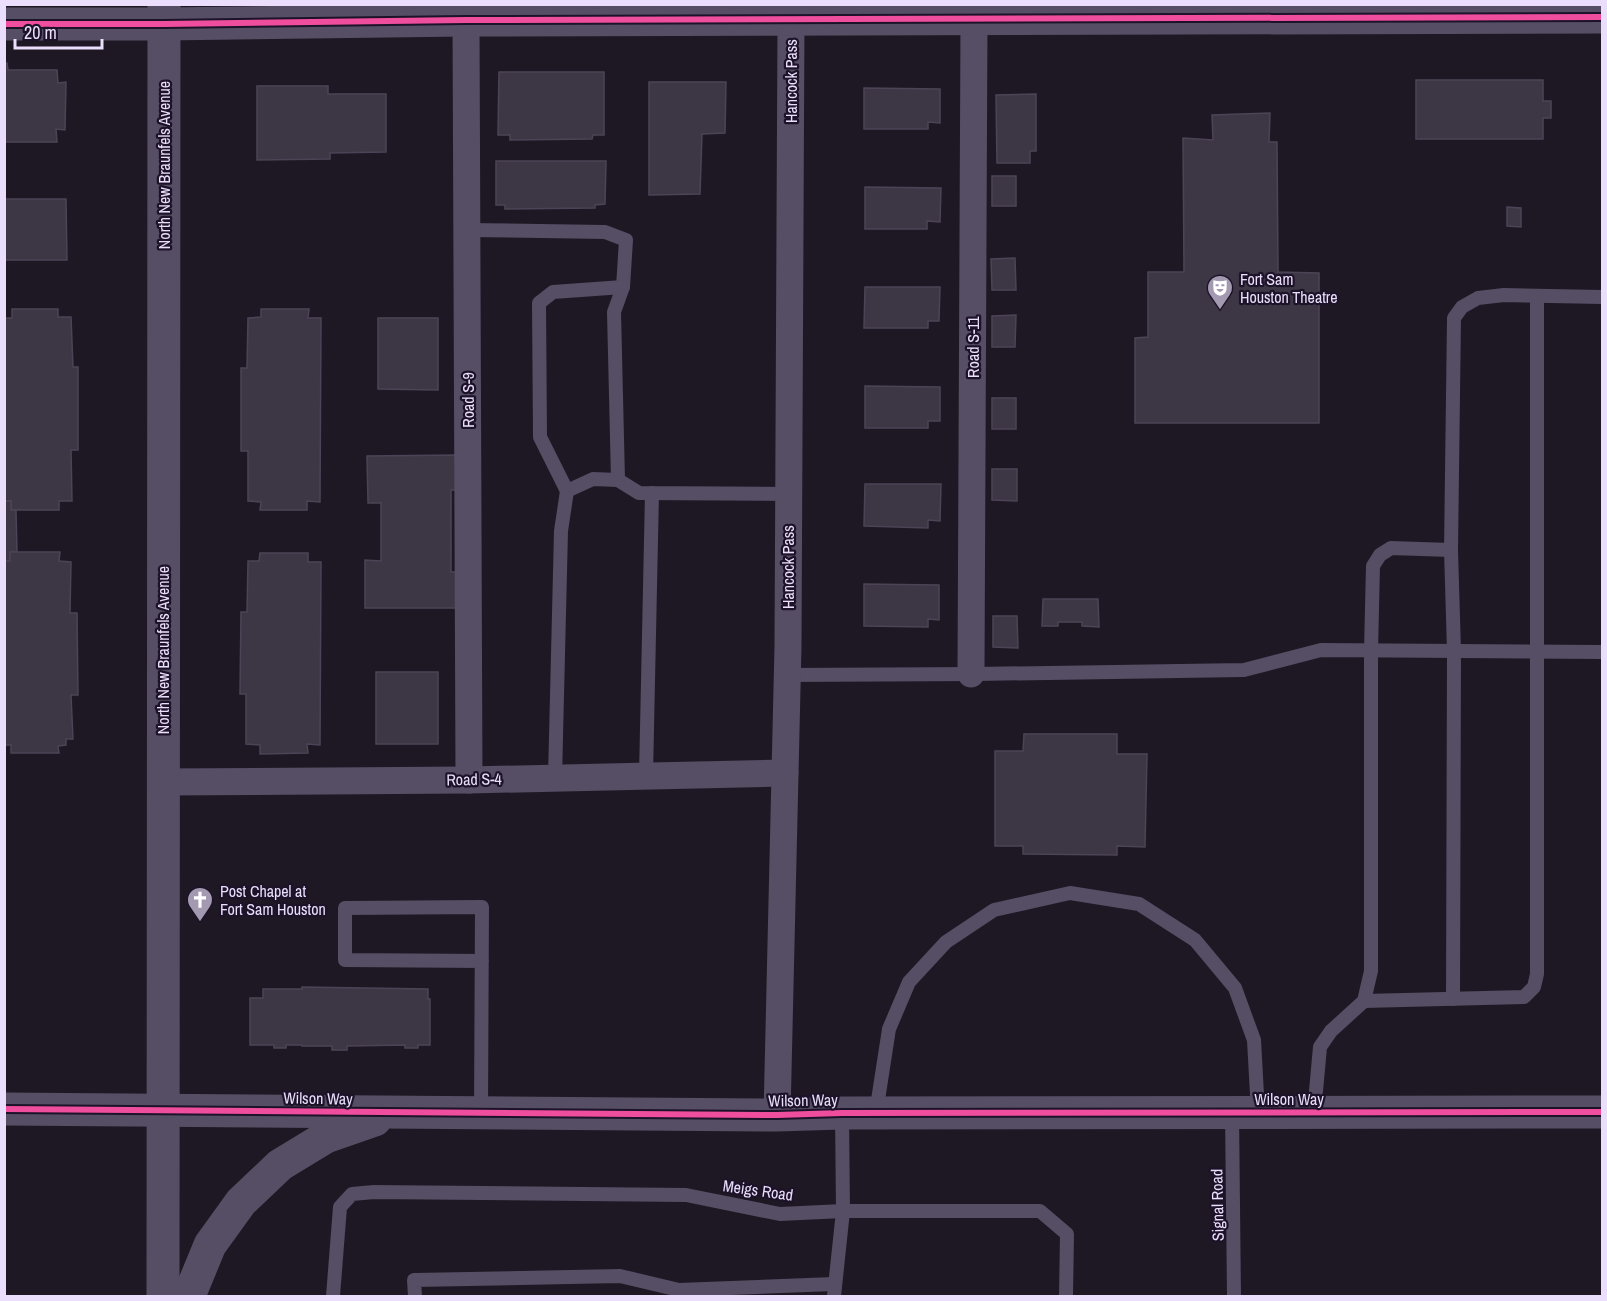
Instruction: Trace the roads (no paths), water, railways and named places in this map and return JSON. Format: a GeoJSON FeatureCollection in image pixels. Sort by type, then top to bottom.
{"type":"FeatureCollection","features":[{"type":"Feature","properties":{"kind":"street"},"geometry":{"type":"LineString","coordinates":[[4,24],[164,14],[466,12],[791,19],[974,19],[1102,11],[1602,17]]}},
{"type":"Feature","properties":{"kind":"street","name":"Road S-9"},"geometry":{"type":"LineString","coordinates":[[466,12],[470,780]]}},
{"type":"Feature","properties":{"kind":"street","name":"North New Braunfels Avenue"},"geometry":{"type":"LineString","coordinates":[[163,1296],[164,14]]}},
{"type":"Feature","properties":{"kind":"street","name":"Hancock Pass"},"geometry":{"type":"LineString","coordinates":[[777,1115],[787,675],[791,19]]}},
{"type":"Feature","properties":{"kind":"street","name":"Road S-11"},"geometry":{"type":"LineString","coordinates":[[971,674],[974,19]]}},
{"type":"Feature","properties":{"kind":"street","name":"Road S-4"},"geometry":{"type":"LineString","coordinates":[[163,782],[470,780],[785,773]]}},
{"type":"Feature","properties":{"kind":"street","name":"Wilson Way"},"geometry":{"type":"LineString","coordinates":[[4,1109],[777,1115],[1602,1112]]}},
{"type":"Feature","properties":{"kind":"street"},"geometry":{"type":"LineString","coordinates":[[189,1296],[210,1245],[241,1202],[280,1165],[326,1137],[403,1112]]}},
{"type":"Feature","properties":{"kind":"lane"},"geometry":{"type":"LineString","coordinates":[[467,230],[605,232],[626,240],[623,287],[614,312],[618,480]]}},
{"type":"Feature","properties":{"kind":"lane"},"geometry":{"type":"LineString","coordinates":[[555,778],[561,531],[567,491],[540,437],[539,303],[553,292],[623,287]]}},
{"type":"Feature","properties":{"kind":"lane"},"geometry":{"type":"LineString","coordinates":[[1454,999],[1454,651],[1451,550],[1454,318],[1462,307],[1478,298],[1504,295],[1602,297]]}},
{"type":"Feature","properties":{"kind":"lane"},"geometry":{"type":"LineString","coordinates":[[1364,1001],[1524,997],[1534,987],[1537,974],[1537,296]]}},
{"type":"Feature","properties":{"kind":"lane"},"geometry":{"type":"LineString","coordinates":[[567,491],[594,478],[618,480],[639,493],[788,494]]}},
{"type":"Feature","properties":{"kind":"lane"},"geometry":{"type":"LineString","coordinates":[[646,776],[652,493]]}},
{"type":"Feature","properties":{"kind":"lane"},"geometry":{"type":"LineString","coordinates":[[1314,1113],[1320,1047],[1331,1031],[1364,1001],[1371,971],[1373,566],[1380,555],[1391,548],[1451,550]]}},
{"type":"Feature","properties":{"kind":"lane"},"geometry":{"type":"LineString","coordinates":[[787,675],[1244,670],[1321,650],[1602,652]]}},
{"type":"Feature","properties":{"kind":"lane","name":"Signal Road"},"geometry":{"type":"LineString","coordinates":[[876,1113],[889,1029],[909,982],[946,942],[994,910],[1070,893],[1139,904],[1195,940],[1235,988],[1254,1040],[1245,1113],[1234,1296]]}},
{"type":"Feature","properties":{"kind":"lane"},"geometry":{"type":"LineString","coordinates":[[481,1113],[482,961],[482,907],[345,908],[345,960],[482,961]]}},
{"type":"Feature","properties":{"kind":"lane"},"geometry":{"type":"LineString","coordinates":[[415,1296],[414,1280],[620,1276],[678,1293],[834,1290],[843,1211],[842,1113]]}},
{"type":"Feature","properties":{"kind":"lane","name":"Meigs Road"},"geometry":{"type":"LineString","coordinates":[[333,1296],[340,1207],[352,1194],[374,1192],[686,1195],[780,1214],[843,1211],[1040,1211],[1067,1234],[1066,1296]]}},
{"type":"Feature","properties":{"kind":"place","name":"Fort Sam Houston Theatre"},"geometry":{"type":"Point","coordinates":[1220,311]}},
{"type":"Feature","properties":{"kind":"place","name":"Post Chapel at Fort Sam Houston"},"geometry":{"type":"Point","coordinates":[200,923]}}]}
